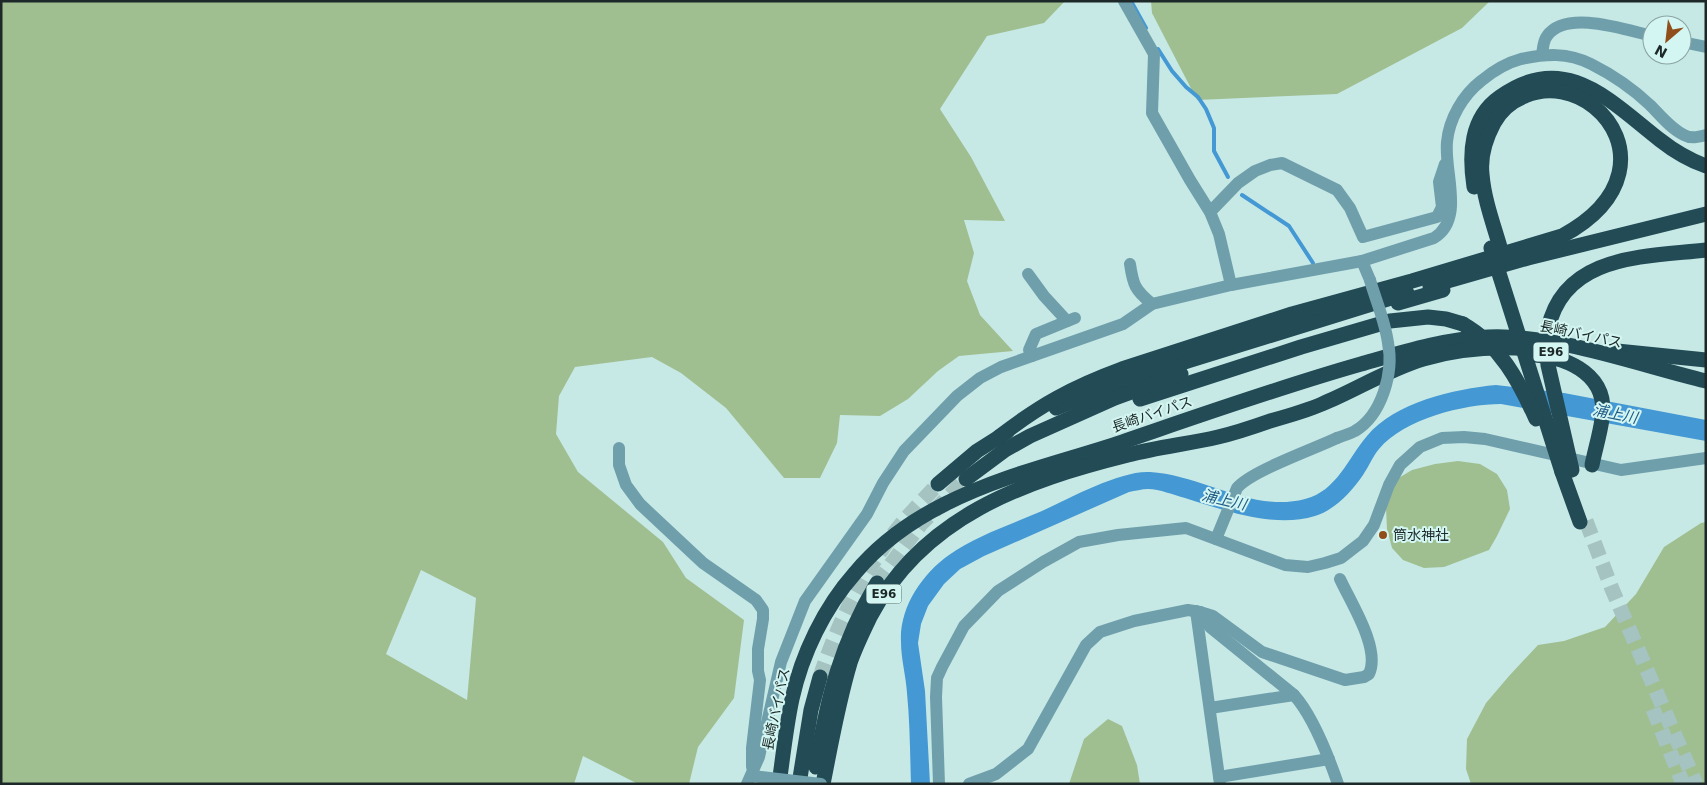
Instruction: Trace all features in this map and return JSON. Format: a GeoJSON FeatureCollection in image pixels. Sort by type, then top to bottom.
{"type":"FeatureCollection","features":[{"type":"Feature","properties":{"kind":"highway"},"geometry":{"type":"LineString","coordinates":[[1583,521],[1496,248],[1474,192],[1471,147],[1477,126],[1496,100],[1515,87],[1538,79],[1563,79],[1586,86],[1625,111],[1672,149],[1706,166]]}},
{"type":"Feature","properties":{"kind":"highway"},"geometry":{"type":"LineString","coordinates":[[938,484],[977,451],[1045,404],[1070,390],[1122,369],[1292,314],[1412,281],[1562,236],[1577,228],[1589,220],[1608,199],[1619,173],[1621,158],[1617,140],[1608,120],[1597,107],[1570,94],[1544,91],[1522,97],[1504,109],[1497,118],[1484,146],[1482,173],[1496,248]]}},
{"type":"Feature","properties":{"kind":"highway"},"geometry":{"type":"LineString","coordinates":[[999,437],[1045,413],[1098,391],[1285,330],[1528,258],[1706,214]]}},
{"type":"Feature","properties":{"kind":"highway","name":"長崎バイパス"},"geometry":{"type":"LineString","coordinates":[[966,480],[1005,450],[1030,436],[1115,398],[1191,370],[1414,298],[1529,265],[1706,223]]}},
{"type":"Feature","properties":{"kind":"highway"},"geometry":{"type":"LineString","coordinates":[[1567,471],[1548,365],[1548,329],[1554,310],[1564,293],[1578,279],[1596,268],[1630,259],[1706,250]]}},
{"type":"Feature","properties":{"kind":"highway"},"geometry":{"type":"LineString","coordinates":[[1057,423],[1390,321],[1428,317],[1446,319],[1463,324],[1486,340],[1509,366],[1524,390],[1567,471]]}},
{"type":"Feature","properties":{"kind":"highway","name":"長崎バイパス"},"geometry":{"type":"LineString","coordinates":[[779,784],[787,722],[798,676],[811,642],[828,610],[848,581],[872,555],[904,529],[943,505],[985,486],[1313,378],[1435,343],[1467,338],[1510,337],[1536,340],[1584,349],[1706,381]]}},
{"type":"Feature","properties":{"kind":"highway","name":"長崎バイパス"},"geometry":{"type":"LineString","coordinates":[[822,784],[850,662],[877,604],[892,581],[931,540],[955,522],[992,501],[1043,479],[1130,454],[1220,436],[1261,424],[1321,404],[1396,369],[1423,359],[1471,350],[1503,347],[1542,350],[1706,388]]}},
{"type":"Feature","properties":{"kind":"highway"},"geometry":{"type":"LineString","coordinates":[[1584,349],[1706,360]]}},
{"type":"Feature","properties":{"kind":"highway"},"geometry":{"type":"LineString","coordinates":[[1471,350],[1539,356],[1564,361],[1587,373],[1598,388],[1603,408],[1603,418],[1592,465]]}},
{"type":"Feature","properties":{"kind":"highway","name":"E96"},"geometry":{"type":"LineString","coordinates":[[814,784],[826,712],[838,668],[855,624],[878,583]]}},
{"type":"Feature","properties":{"kind":"highway"},"geometry":{"type":"LineString","coordinates":[[799,784],[811,710],[820,677]]}},
{"type":"Feature","properties":{"kind":"street"},"geometry":{"type":"LineString","coordinates":[[1124,1],[1154,54],[1152,113],[1210,212],[1219,234],[1231,285]]}},
{"type":"Feature","properties":{"kind":"street"},"geometry":{"type":"LineString","coordinates":[[1542,55],[1543,45],[1548,35],[1559,26],[1589,22],[1642,34]]}},
{"type":"Feature","properties":{"kind":"street"},"geometry":{"type":"LineString","coordinates":[[1692,44],[1706,47]]}},
{"type":"Feature","properties":{"kind":"street"},"geometry":{"type":"LineString","coordinates":[[751,781],[760,757],[781,662],[805,601],[867,514],[904,451],[957,396],[980,378],[1001,367],[1123,324],[1152,304],[1231,285],[1362,261],[1434,238],[1444,230],[1450,221],[1452,207],[1446,160],[1447,141],[1451,124],[1472,88],[1498,68],[1514,61],[1542,55],[1567,56],[1585,61],[1600,68],[1634,90],[1681,134],[1696,138],[1706,135]]}},
{"type":"Feature","properties":{"kind":"street"},"geometry":{"type":"LineString","coordinates":[[1210,212],[1243,179],[1255,171],[1282,163],[1337,190],[1350,208],[1363,237],[1438,217],[1442,207],[1438,182],[1446,160]]}},
{"type":"Feature","properties":{"kind":"street"},"geometry":{"type":"LineString","coordinates":[[1216,539],[1237,488],[1242,482],[1259,472],[1356,431],[1381,402],[1390,365],[1389,344],[1370,280],[1362,261]]}},
{"type":"Feature","properties":{"kind":"street"},"geometry":{"type":"LineString","coordinates":[[1130,264],[1132,283],[1140,294],[1152,304]]}},
{"type":"Feature","properties":{"kind":"street"},"geometry":{"type":"LineString","coordinates":[[1028,274],[1044,296],[1071,319],[1036,334],[1029,350],[1032,356]]}},
{"type":"Feature","properties":{"kind":"street"},"geometry":{"type":"LineString","coordinates":[[939,784],[937,678],[964,626],[998,591],[1043,562],[1079,542],[1118,535],[1186,528],[1285,565],[1308,567],[1341,558],[1363,541],[1374,525],[1389,485],[1400,465],[1420,448],[1442,438],[1464,437],[1485,439],[1592,465],[1621,470],[1706,458]]}},
{"type":"Feature","properties":{"kind":"street"},"geometry":{"type":"LineString","coordinates":[[619,448],[619,465],[626,485],[640,504],[703,562],[756,600],[763,610],[758,649],[760,680],[752,748],[751,781]]}},
{"type":"Feature","properties":{"kind":"street"},"geometry":{"type":"LineString","coordinates":[[969,784],[996,774],[1028,750],[1086,645],[1100,632],[1134,621],[1188,610],[1198,611],[1213,616],[1254,648],[1262,652],[1345,680],[1364,677],[1369,674],[1373,664],[1371,649],[1340,579]]}},
{"type":"Feature","properties":{"kind":"street"},"geometry":{"type":"LineString","coordinates":[[1198,611],[1210,627],[1294,695],[1301,703],[1329,759],[1338,784]]}},
{"type":"Feature","properties":{"kind":"street"},"geometry":{"type":"LineString","coordinates":[[1198,611],[1219,780],[1329,759]]}},
{"type":"Feature","properties":{"kind":"street"},"geometry":{"type":"LineString","coordinates":[[1210,708],[1294,695]]}},
{"type":"Feature","properties":{"kind":"street"},"geometry":{"type":"LineString","coordinates":[[751,781],[822,784]]}},
{"type":"Feature","properties":{"kind":"green space"},"geometry":{"type":"Polygon","coordinates":[[[1,1],[1065,1],[1044,23],[987,36],[940,109],[971,157],[1005,221],[964,220],[974,253],[967,281],[980,315],[1013,351],[959,356],[938,371],[908,399],[880,416],[840,415],[837,443],[820,478],[784,478],[726,408],[681,373],[652,357],[575,367],[559,396],[556,434],[578,472],[663,542],[686,578],[744,620],[734,698],[698,747],[689,784],[638,784],[583,756],[574,784],[1,784],[1,1]],[[421,570],[386,654],[467,700],[476,598],[421,570]]]}},
{"type":"Feature","properties":{"kind":"green space"},"geometry":{"type":"Polygon","coordinates":[[[1151,1],[1490,1],[1462,28],[1337,94],[1197,100],[1152,13],[1151,1]]]}},
{"type":"Feature","properties":{"kind":"green space"},"geometry":{"type":"Polygon","coordinates":[[[1458,461],[1480,464],[1497,474],[1507,490],[1510,509],[1497,536],[1489,550],[1444,567],[1424,568],[1403,560],[1392,548],[1387,529],[1386,508],[1397,479],[1412,470],[1458,461]]]}},
{"type":"Feature","properties":{"kind":"green space"},"geometry":{"type":"Polygon","coordinates":[[[1706,522],[1706,784],[1471,784],[1466,769],[1467,739],[1486,703],[1509,676],[1538,645],[1564,641],[1605,627],[1636,594],[1664,547],[1701,523],[1706,522]]]}},
{"type":"Feature","properties":{"kind":"green space"},"geometry":{"type":"Polygon","coordinates":[[[1108,719],[1122,726],[1137,765],[1140,784],[1069,784],[1084,739],[1108,719]]]}},
{"type":"Feature","properties":{"kind":"water","name":"浦上川"},"geometry":{"type":"Polygon","coordinates":[[[1496,385],[1564,393],[1706,420],[1706,441],[1501,404],[1486,405],[1453,410],[1403,429],[1379,449],[1359,481],[1336,505],[1315,516],[1283,520],[1266,519],[1232,512],[1157,490],[1146,489],[1129,492],[984,556],[960,569],[944,584],[928,606],[921,624],[918,643],[925,691],[930,784],[911,784],[909,716],[901,648],[901,629],[908,605],[921,582],[939,563],[959,548],[1110,480],[1138,473],[1150,472],[1189,479],[1227,492],[1266,501],[1285,502],[1305,499],[1326,489],[1341,473],[1367,436],[1393,414],[1426,399],[1462,390],[1496,385]]]}},
{"type":"Feature","properties":{"kind":"waterway"},"geometry":{"type":"LineString","coordinates":[[1131,1],[1146,28]]}},
{"type":"Feature","properties":{"kind":"waterway"},"geometry":{"type":"LineString","coordinates":[[1158,49],[1172,71],[1198,97],[1206,109],[1214,128],[1214,151],[1228,177]]}},
{"type":"Feature","properties":{"kind":"waterway"},"geometry":{"type":"LineString","coordinates":[[1242,195],[1289,226],[1313,263]]}},
{"type":"Feature","properties":{"kind":"tunnel"},"geometry":{"type":"LineString","coordinates":[[877,583],[921,524],[966,479]]}},
{"type":"Feature","properties":{"kind":"tunnel"},"geometry":{"type":"LineString","coordinates":[[820,677],[842,620],[871,566],[900,526],[938,484]]}},
{"type":"Feature","properties":{"kind":"tunnel"},"geometry":{"type":"LineString","coordinates":[[1586,521],[1612,589],[1696,784]]}},
{"type":"Feature","properties":{"kind":"tunnel"},"geometry":{"type":"LineString","coordinates":[[1653,709],[1683,784]]}},
{"type":"Feature","properties":{"kind":"place","name":"筒水神社"},"geometry":{"type":"Point","coordinates":[1383,535]}}]}
